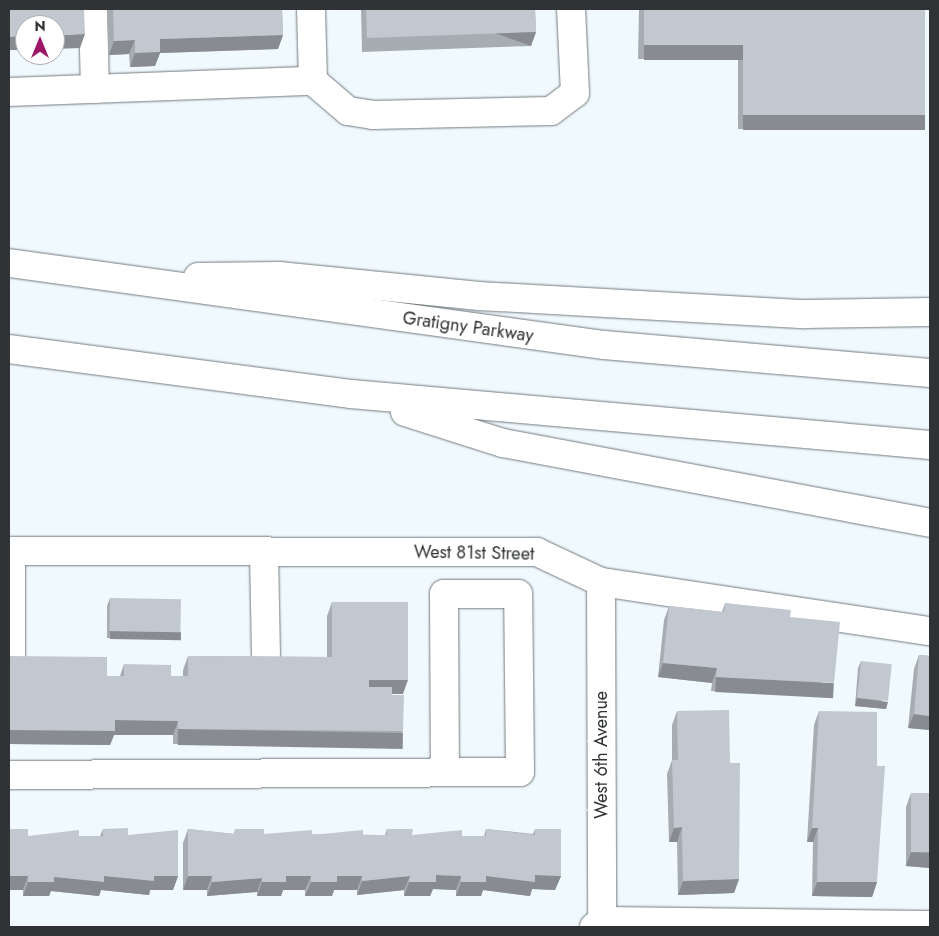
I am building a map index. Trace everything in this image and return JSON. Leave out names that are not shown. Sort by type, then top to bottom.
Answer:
[{"type":"main road","points":[[92,9],[95,89]]},
{"type":"main road","points":[[311,9],[313,81]]},
{"type":"main road","points":[[9,92],[313,81],[348,111],[373,115],[551,111],[575,93],[571,9]]},
{"type":"main road","name":"Gratigny Parkway","points":[[9,263],[107,279],[604,345],[930,373]]},
{"type":"main road","points":[[107,279],[279,276],[498,298],[805,314],[930,312]]},
{"type":"main road","points":[[9,349],[351,394],[930,445]]},
{"type":"main road","points":[[351,394],[503,443],[930,523]]},
{"type":"main road","points":[[10,551],[10,656]]},
{"type":"main road","name":"West 81st Street","points":[[10,551],[537,552],[601,582],[930,631]]},
{"type":"main road","points":[[264,552],[266,654]]},
{"type":"main road","name":"West 6th Avenue","points":[[599,925],[601,582]]},
{"type":"main road","points":[[9,775],[520,772],[518,594],[444,594],[445,772]]},
{"type":"main road","points":[[599,925],[930,925]]},
{"type":"building","points":[[9,9],[84,9],[85,34],[65,35],[65,15],[15,15],[15,37],[9,37]]},
{"type":"building","points":[[113,9],[282,9],[283,35],[160,39],[160,52],[135,53],[135,40],[114,41]]},
{"type":"building","points":[[366,9],[535,9],[536,32],[367,38]]},
{"type":"building","points":[[644,9],[925,9],[925,115],[743,115],[743,45],[644,45]]},
{"type":"building","points":[[110,598],[181,599],[180,632],[109,631]]},
{"type":"building","points":[[332,602],[408,602],[408,680],[369,680],[369,687],[392,687],[392,695],[404,695],[403,731],[178,729],[178,721],[115,720],[115,731],[9,730],[9,656],[107,657],[107,676],[124,676],[124,664],[171,665],[171,676],[188,676],[188,656],[332,657]]},
{"type":"building","points":[[725,603],[791,610],[790,617],[840,622],[834,683],[716,677],[717,668],[663,663],[669,606],[724,612]]},
{"type":"building","points":[[919,655],[930,656],[930,716],[914,714]]},
{"type":"building","points":[[861,661],[892,664],[888,701],[857,698]]},
{"type":"building","points":[[729,710],[730,763],[740,763],[739,879],[683,881],[682,827],[674,828],[672,760],[678,760],[677,711]]},
{"type":"building","points":[[819,711],[877,712],[877,766],[885,766],[877,882],[817,882],[818,828],[812,828]]},
{"type":"building","points":[[911,793],[930,793],[930,852],[911,852]]},
{"type":"building","points":[[128,828],[128,835],[178,830],[178,876],[154,876],[154,881],[104,876],[104,882],[54,877],[54,882],[28,882],[28,876],[9,876],[9,829],[28,829],[28,836],[79,830],[79,836],[103,836],[103,829]]},
{"type":"building","points":[[188,829],[235,834],[235,829],[264,829],[264,834],[312,830],[312,835],[363,830],[363,835],[387,835],[387,829],[413,829],[412,835],[462,830],[462,836],[486,836],[486,829],[535,835],[535,829],[561,829],[561,876],[535,875],[535,882],[486,876],[486,882],[461,882],[461,876],[436,875],[436,882],[409,882],[410,876],[362,881],[362,876],[337,876],[337,882],[311,882],[311,876],[286,876],[286,882],[262,882],[262,878],[212,882],[212,876],[188,876]]}]
